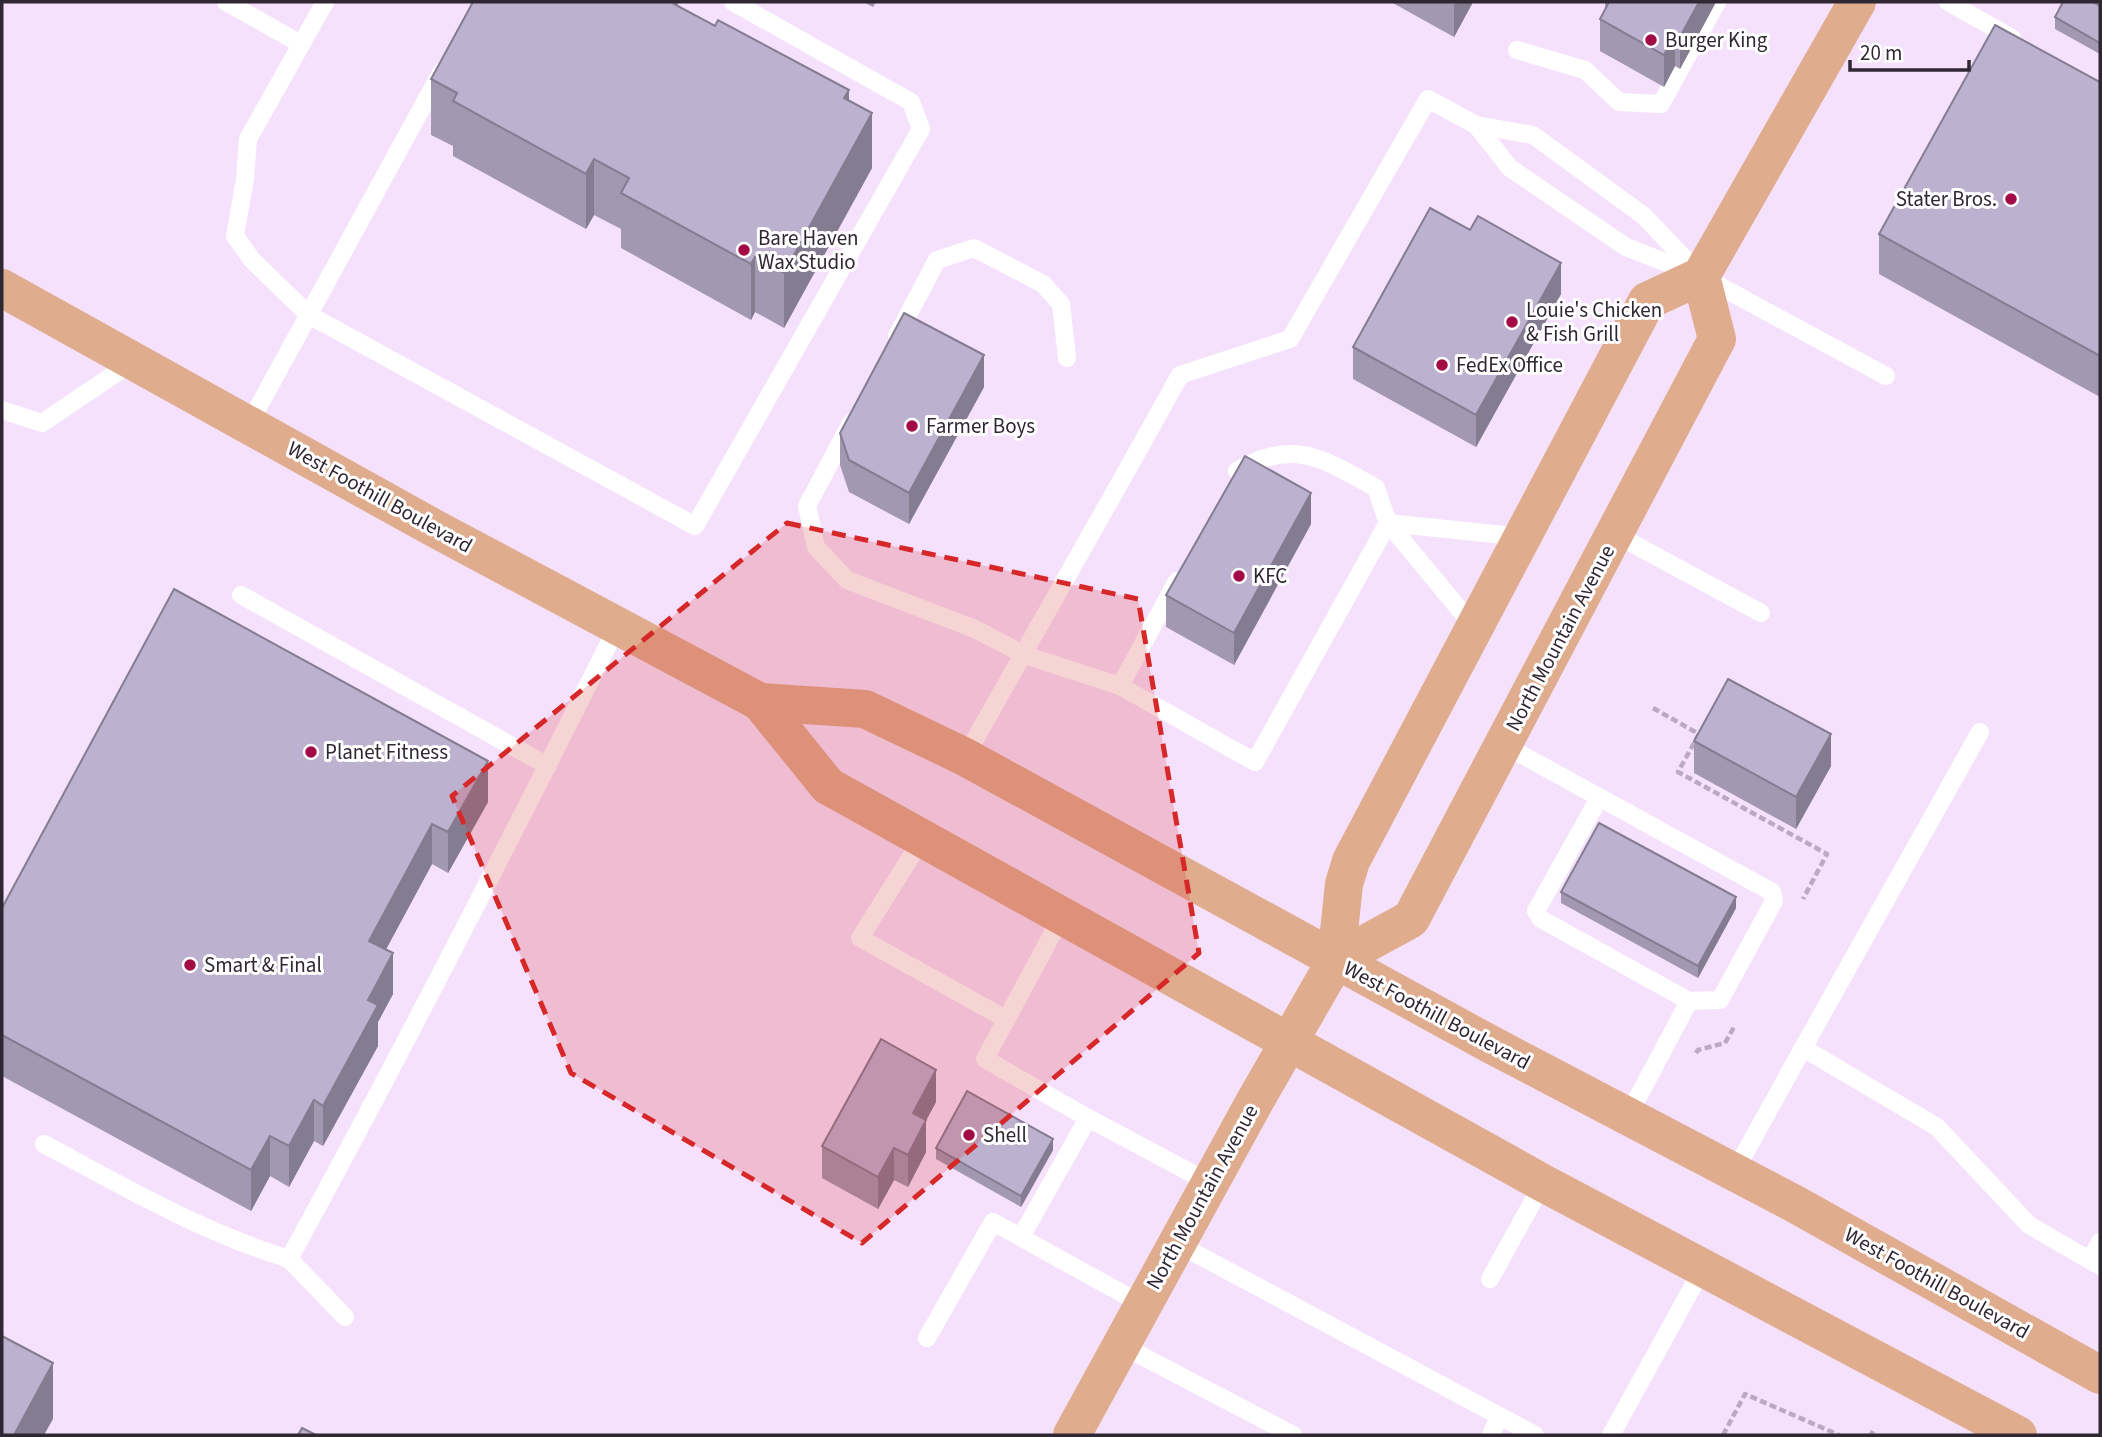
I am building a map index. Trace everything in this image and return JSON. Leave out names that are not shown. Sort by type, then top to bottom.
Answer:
[{"type":"main road","points":[[1701,276],[1857,2]]},
{"type":"main road","name":"North Mountain Avenue","points":[[1072,1435],[1336,960],[1344,884],[1351,861],[1647,301],[1701,276],[1717,339],[1504,745],[1411,919],[1336,960]]},
{"type":"main road","name":"West Foothill Boulevard","points":[[2,288],[617,627],[760,702],[828,786],[1543,1183],[2018,1435]]},
{"type":"main road","name":"West Foothill Boulevard","points":[[760,702],[865,709],[965,757],[1336,960],[1735,1171],[2100,1375]]},
{"type":"lane","points":[[226,2],[301,44]]},
{"type":"lane","points":[[325,2],[248,139],[245,179],[235,236],[252,260],[309,315],[695,526],[921,129],[911,102],[733,2]]},
{"type":"lane","points":[[1517,50],[1585,71],[1619,102],[1661,104],[1717,2]]},
{"type":"lane","points":[[1948,2],[2033,50]]},
{"type":"lane","points":[[249,424],[453,51]]},
{"type":"lane","points":[[965,757],[1025,655],[1180,375],[1290,339],[1428,99],[1476,125],[1533,135],[1644,216],[1701,276]]},
{"type":"lane","points":[[1476,125],[1510,168],[1626,247],[1701,276],[1886,376]]},
{"type":"lane","points":[[891,346],[937,260],[974,248],[1043,284],[1061,304],[1067,358]]},
{"type":"lane","points":[[2,410],[42,423],[134,361]]},
{"type":"lane","points":[[859,407],[807,506],[816,547],[847,580],[975,629],[1025,655],[1120,686],[1255,762],[1388,523]]},
{"type":"lane","points":[[1231,481],[1238,470],[1285,452],[1323,459],[1376,488],[1388,523],[1475,628]]},
{"type":"lane","points":[[1388,523],[1523,537]]},
{"type":"lane","points":[[1615,534],[1761,613]]},
{"type":"lane","points":[[1120,686],[1185,566]]},
{"type":"lane","points":[[241,595],[548,766]]},
{"type":"lane","points":[[289,1259],[548,766],[617,627]]},
{"type":"lane","points":[[1735,1171],[1980,732]]},
{"type":"lane","points":[[1504,745],[1772,892],[1774,901],[1720,1000],[1689,1001],[1541,919],[1536,912],[1599,798]]},
{"type":"lane","points":[[922,839],[860,938],[1006,1019]]},
{"type":"lane","points":[[1062,916],[985,1059],[1210,1183]]},
{"type":"lane","points":[[1628,1116],[1689,1001]]},
{"type":"lane","points":[[1803,1048],[1937,1127],[2029,1226],[2095,1263],[2100,1242]]},
{"type":"lane","points":[[1021,1237],[1088,1118]]},
{"type":"lane","points":[[44,1144],[162,1208],[249,1247],[289,1259],[345,1317]]},
{"type":"lane","points":[[1490,1279],[1543,1183]]},
{"type":"lane","points":[[927,1338],[993,1222],[1143,1305]]},
{"type":"lane","points":[[1177,1243],[1535,1435]]},
{"type":"lane","points":[[1611,1435],[1703,1268]]},
{"type":"lane","points":[[1121,1345],[1293,1435]]},
{"type":"lane","points":[[1491,1435],[1499,1416]]},
{"type":"path","points":[[1723,1435],[1745,1394],[1839,1435]]},
{"type":"highlighted area","points":[[787,523],[1138,599],[1199,953],[862,1243],[571,1073],[452,796]]},
{"type":"building","points":[[473,2],[676,2],[674,4],[715,26],[718,20],[849,90],[844,98],[872,113],[784,273],[755,257],[751,264],[621,193],[629,178],[594,159],[586,174],[453,101],[457,93],[431,79]]},
{"type":"building","points":[[1609,2],[1699,2],[1680,37],[1675,34],[1664,55],[1600,19]]},
{"type":"building","points":[[2063,2],[2093,2],[2100,6],[2100,43],[2055,17]]},
{"type":"building","name":"Stater Bros.","points":[[1995,25],[2100,82],[2100,356],[1879,234]]},
{"type":"building","points":[[1430,208],[1470,230],[1478,216],[1561,263],[1476,415],[1353,347]]},
{"type":"building","name":"Farmer Boys","points":[[904,313],[984,355],[909,493],[849,460],[840,433]]},
{"type":"building","name":"KFC","points":[[1245,456],[1311,493],[1234,633],[1166,595]]},
{"type":"building","name":"Smart & Final","points":[[174,589],[488,761],[448,832],[432,824],[369,941],[393,953],[368,1000],[378,1005],[323,1106],[314,1100],[289,1146],[270,1136],[251,1170],[2,1035],[2,908]]},
{"type":"building","points":[[1728,679],[1831,734],[1796,797],[1694,741]]},
{"type":"building","points":[[1599,823],[1736,897],[1698,966],[1561,892]]},
{"type":"building","points":[[881,1039],[936,1070],[913,1113],[926,1120],[908,1155],[894,1148],[878,1177],[822,1146]]},
{"type":"building","points":[[967,1091],[1053,1139],[1021,1196],[936,1148]]},
{"type":"building","points":[[2,1336],[53,1363],[14,1435],[2,1435]]},
{"type":"building","points":[[302,1428],[316,1435],[298,1435]]},
{"type":"place","name":"Burger King","points":[[1651,40]]},
{"type":"place","name":"Stater Bros.","points":[[2011,199]]},
{"type":"place","name":"Bare Haven Wax Studio","points":[[744,250]]},
{"type":"place","name":"Louie's Chicken & Fish Grill","points":[[1512,322]]},
{"type":"place","name":"FedEx Office","points":[[1442,365]]},
{"type":"place","name":"Farmer Boys","points":[[912,426]]},
{"type":"place","name":"KFC","points":[[1239,576]]},
{"type":"place","name":"Planet Fitness","points":[[311,752]]},
{"type":"place","name":"Smart & Final","points":[[190,965]]},
{"type":"place","name":"Shell","points":[[969,1135]]}]
